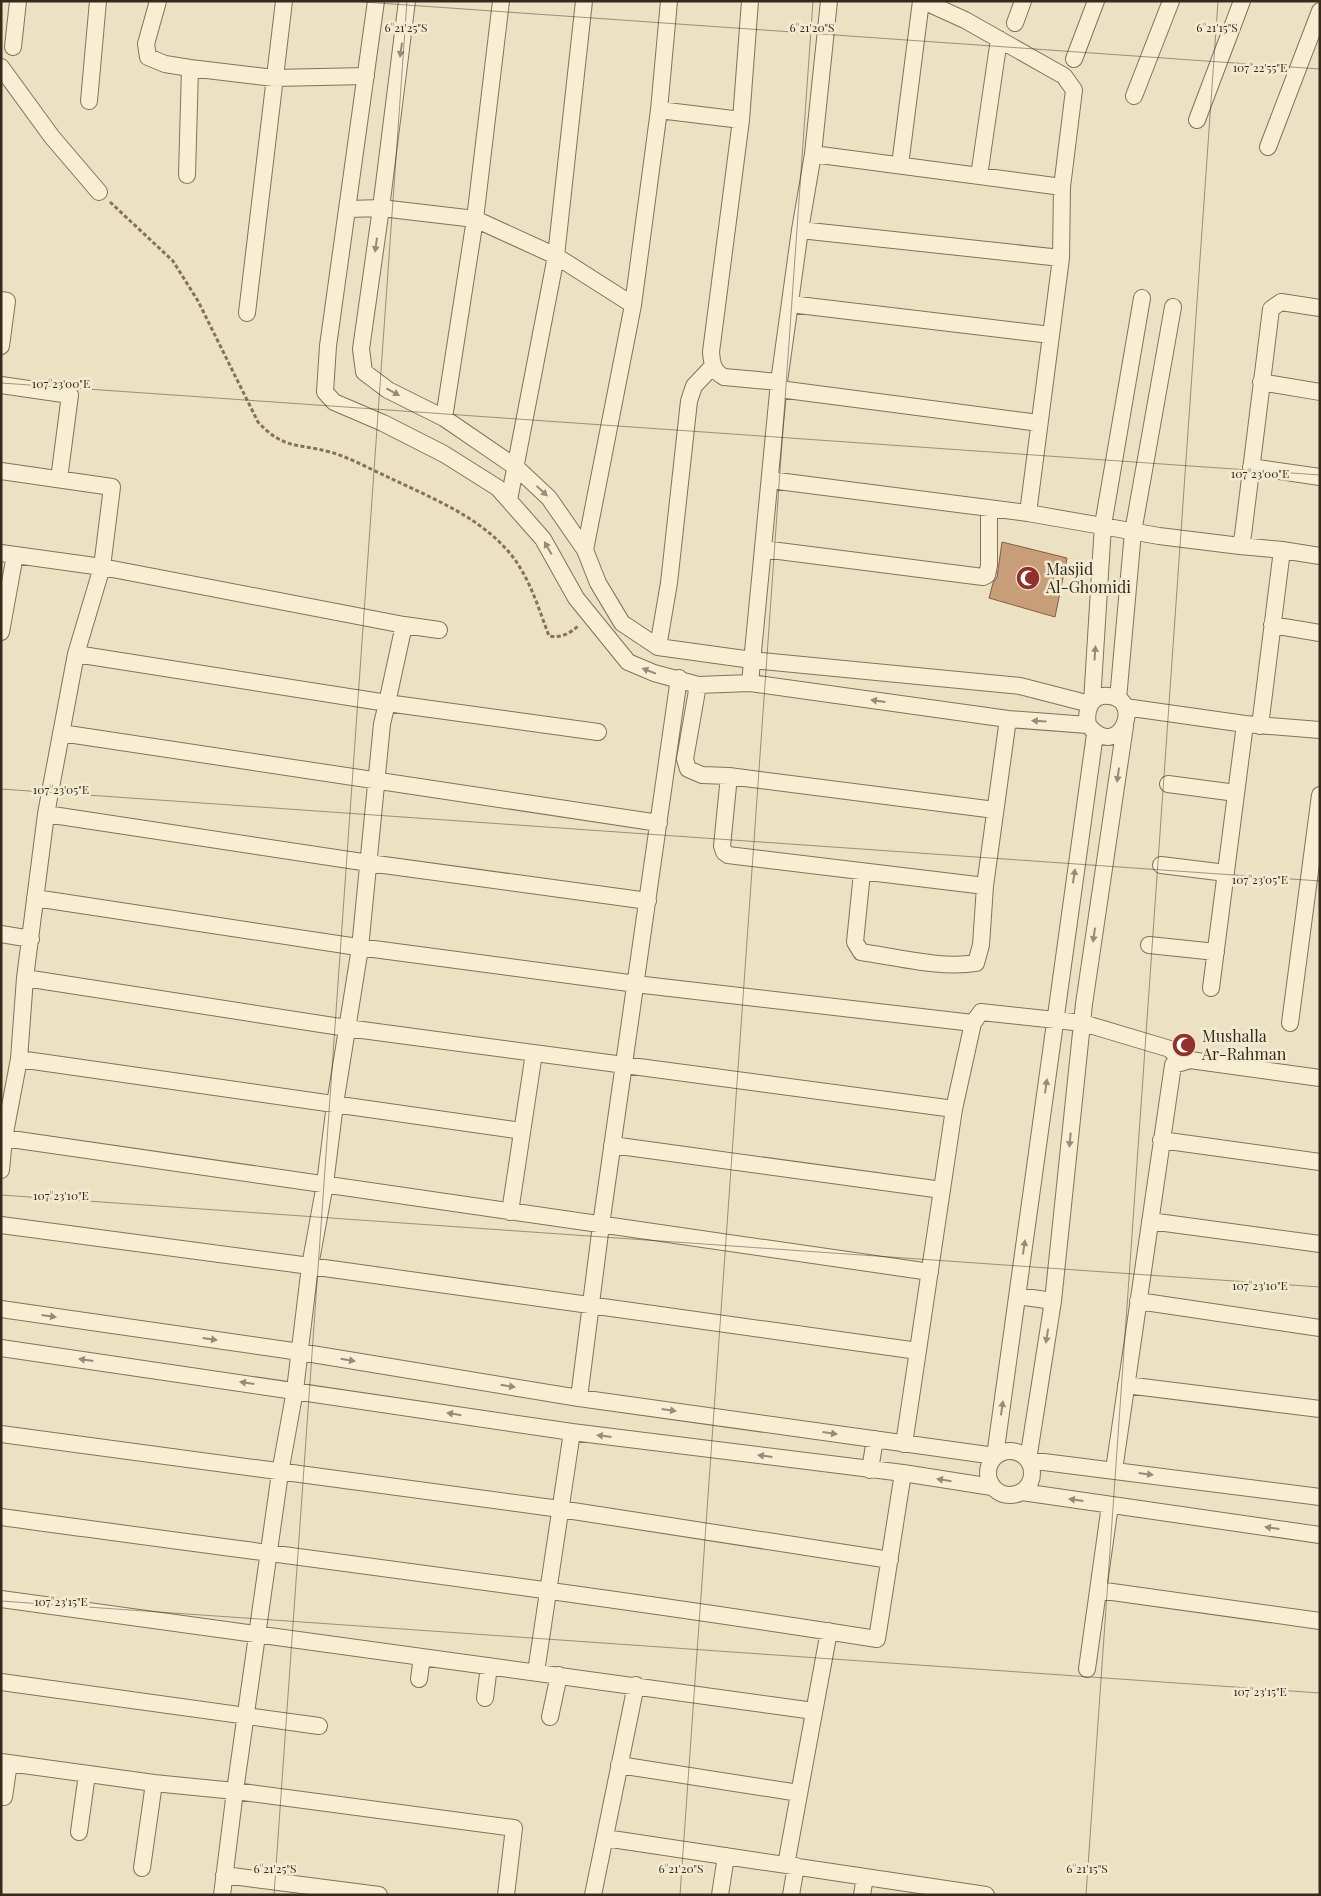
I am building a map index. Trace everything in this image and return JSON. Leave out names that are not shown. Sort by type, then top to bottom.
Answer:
[{"type":"street","points":[[13,47],[18,1]]},
{"type":"street","points":[[90,101],[98,1]]},
{"type":"street","points":[[158,1],[146,44],[148,57],[165,64],[274,78],[366,76]]},
{"type":"street","points":[[247,313],[284,1]]},
{"type":"street","points":[[376,1],[349,209],[328,346],[325,392],[334,402],[383,422],[444,454],[498,488],[543,539],[576,598],[628,662],[654,673],[679,678],[698,685],[750,683],[1091,729],[1105,737],[1117,734],[1124,726]]},
{"type":"street","points":[[407,1],[361,349],[364,372],[388,390],[444,418],[517,468],[549,498],[585,550],[598,583],[622,623],[658,648],[752,660],[1020,686],[1091,703],[1100,697],[1109,696],[1122,703],[1253,725],[1320,730]]},
{"type":"street","points":[[444,418],[475,219],[501,1]]},
{"type":"street","points":[[509,500],[517,468],[556,256],[584,1]]},
{"type":"street","points":[[585,550],[633,305],[659,110],[669,1]]},
{"type":"street","points":[[750,1],[741,120],[711,352],[716,372],[724,377],[779,386],[1039,423]]},
{"type":"street","points":[[750,683],[779,386],[800,230],[813,154],[829,1]]},
{"type":"street","points":[[900,165],[922,1],[965,20],[1064,76],[1074,90],[1062,187],[1061,258],[1028,513]]},
{"type":"street","points":[[1015,23],[1023,1]]},
{"type":"street","points":[[1074,59],[1096,1]]},
{"type":"street","points":[[1134,96],[1170,1]]},
{"type":"street","points":[[1197,120],[1242,1]]},
{"type":"street","points":[[1268,147],[1320,11]]},
{"type":"street","points":[[979,176],[999,39]]},
{"type":"street","points":[[1,67],[52,137],[99,192]]},
{"type":"street","points":[[187,175],[190,68]]},
{"type":"street","points":[[659,110],[741,120]]},
{"type":"street","points":[[813,154],[1062,187]]},
{"type":"street","points":[[349,209],[381,208],[475,219],[556,256],[633,305]]},
{"type":"street","points":[[800,230],[1061,258]]},
{"type":"street","points":[[992,1487],[987,1471],[995,1456],[1018,1296],[1091,729],[1086,714],[1091,703],[1103,526],[1142,298]]},
{"type":"street","points":[[1,300],[7,301],[1,346]]},
{"type":"street","points":[[1240,546],[1243,535],[1271,309],[1281,302],[1320,308]]},
{"type":"street","points":[[790,304],[1051,335]]},
{"type":"street","points":[[1022,1492],[1031,1480],[1032,1472],[1028,1460],[1053,1301],[1084,1004],[1127,716],[1122,703],[1132,532],[1173,307]]},
{"type":"street","points":[[658,648],[669,583],[689,401],[694,386],[713,366]]},
{"type":"street","points":[[1261,382],[1320,392]]},
{"type":"street","points":[[1,385],[70,394],[59,479]]},
{"type":"street","points":[[1251,467],[1320,477]]},
{"type":"street","points":[[1,471],[112,487],[102,566],[76,654],[46,814],[30,939],[19,1059],[4,1138],[1,1170]]},
{"type":"street","points":[[770,480],[1028,513],[1132,532],[1320,556]]},
{"type":"street","points":[[763,549],[983,577],[987,575],[989,565],[989,509]]},
{"type":"street","points":[[1211,988],[1236,793],[1253,725],[1272,625],[1282,550]]},
{"type":"street","points":[[1,632],[8,554],[102,566],[404,625],[439,630]]},
{"type":"street","points":[[1099,590],[1128,592]]},
{"type":"street","points":[[222,1895],[280,1473],[295,1390],[310,1266],[325,1184],[335,1104],[360,948],[382,724],[404,625]]},
{"type":"street","points":[[1272,625],[1320,633]]},
{"type":"street","points":[[76,654],[387,703],[598,732]]},
{"type":"street","points":[[580,1398],[590,1305],[612,1145],[659,823],[670,726],[679,678]]},
{"type":"street","points":[[698,685],[686,764],[688,769],[702,774],[994,810]]},
{"type":"street","points":[[862,873],[856,947],[861,952],[928,962],[961,965],[976,964],[981,944],[985,886],[994,810],[1008,719]]},
{"type":"street","points":[[61,733],[659,823]]},
{"type":"street","points":[[729,776],[722,846],[724,852],[728,855],[823,865],[862,873],[985,886]]},
{"type":"street","points":[[1168,784],[1236,793]]},
{"type":"street","points":[[1290,1023],[1320,795]]},
{"type":"street","points":[[46,814],[369,863],[648,901]]},
{"type":"street","points":[[1161,865],[1226,872]]},
{"type":"street","points":[[35,898],[360,948],[635,984],[973,1023]]},
{"type":"street","points":[[1,934],[30,939]]},
{"type":"street","points":[[1149,945],[1216,952]]},
{"type":"street","points":[[26,978],[347,1028],[954,1109]]},
{"type":"street","points":[[904,1444],[954,1109],[973,1023],[981,1012],[1083,1023],[1170,1049],[1180,1061]]},
{"type":"street","points":[[510,1212],[534,1053]]},
{"type":"street","points":[[19,1059],[522,1131]]},
{"type":"street","points":[[1114,1470],[1173,1065],[1180,1061],[1190,1060],[1320,1078]]},
{"type":"street","points":[[4,1138],[930,1272]]},
{"type":"street","points":[[1161,1140],[1320,1162]]},
{"type":"street","points":[[612,1145],[942,1190]]},
{"type":"street","points":[[1150,1221],[1320,1244]]},
{"type":"street","points":[[1,1225],[918,1351]]},
{"type":"street","points":[[1018,1296],[1053,1301]]},
{"type":"street","points":[[1138,1301],[1320,1328]]},
{"type":"street","points":[[1,1309],[300,1352],[580,1398],[995,1456],[1010,1450],[1018,1452],[1028,1460],[1320,1497]]},
{"type":"street","points":[[1,1348],[572,1432],[902,1473],[992,1487],[1006,1495],[1022,1492],[1320,1535]]},
{"type":"street","points":[[1126,1385],[1320,1409]]},
{"type":"street","points":[[536,1672],[572,1432]]},
{"type":"street","points":[[1,1434],[280,1473],[560,1509],[890,1560]]},
{"type":"street","points":[[870,1470],[875,1439]]},
{"type":"street","points":[[1,1517],[269,1554],[548,1589],[877,1639],[902,1473]]},
{"type":"street","points":[[1087,1669],[1110,1505]]},
{"type":"street","points":[[1098,1590],[1320,1621]]},
{"type":"street","points":[[1,1599],[814,1711]]},
{"type":"street","points":[[791,1895],[791,1866],[799,1793],[829,1632]]},
{"type":"street","points":[[419,1678],[422,1657]]},
{"type":"street","points":[[486,1698],[490,1666]]},
{"type":"street","points":[[550,1717],[559,1675]]},
{"type":"street","points":[[1,1682],[319,1726]]},
{"type":"street","points":[[593,1895],[636,1686]]},
{"type":"street","points":[[4,1796],[5,1762],[154,1783],[235,1791],[514,1828],[506,1895]]},
{"type":"street","points":[[619,1765],[799,1793]]},
{"type":"street","points":[[79,1832],[87,1774]]},
{"type":"street","points":[[142,1868],[154,1783]]},
{"type":"street","points":[[604,1838],[865,1877],[932,1891],[986,1895]]},
{"type":"street","points":[[720,1895],[726,1856]]},
{"type":"street","points":[[224,1875],[379,1895]]},
{"type":"street","points":[[862,1895],[865,1877]]},
{"type":"path","points":[[99,192],[173,261],[198,301],[258,422],[271,437],[297,447],[329,452],[356,462],[468,516],[508,551],[528,580],[549,636],[557,637],[571,633],[590,615]]},
{"type":"building","name":"Masjid Al-Ghomidi","points":[[1002,542],[1067,558],[1055,617],[989,598],[993,583],[997,577]]},
{"type":"place","name":"Masjid Al-Ghomidi","points":[[1028,578]]},
{"type":"place","name":"Mushalla Ar-Rahman","points":[[1184,1045]]}]
